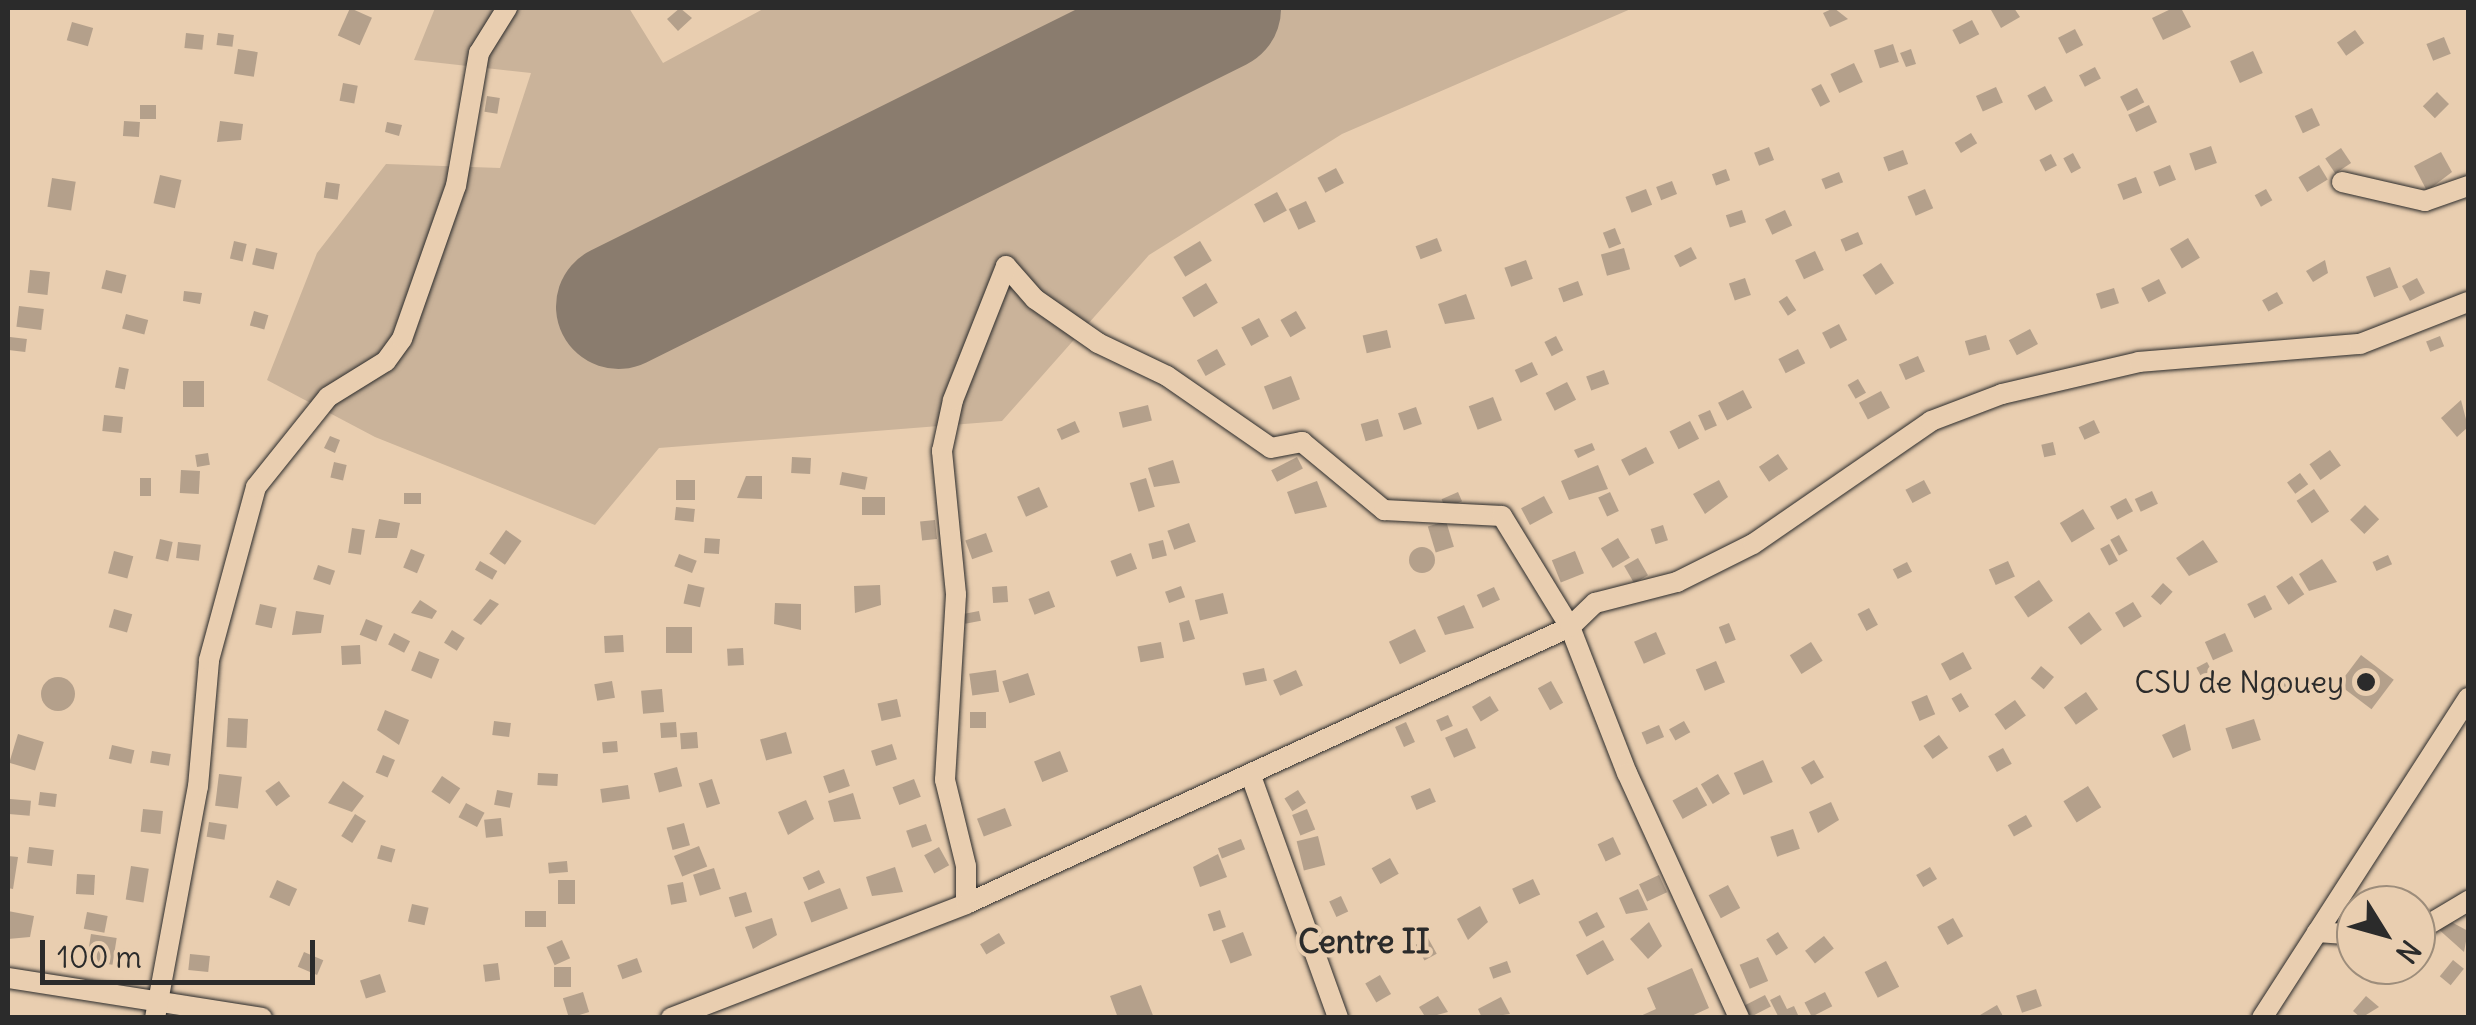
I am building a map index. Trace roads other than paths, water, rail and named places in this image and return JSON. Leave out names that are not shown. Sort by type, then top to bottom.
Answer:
[{"type":"street","points":[[157,1009],[198,787],[210,660],[256,487],[328,398],[386,360],[402,339],[456,186],[479,53],[508,8]]},
{"type":"street","points":[[2342,182],[2425,201],[2468,186]]},
{"type":"street","points":[[966,904],[966,866],[945,780],[956,594],[942,452],[953,400],[1006,266],[1035,300],[1098,343],[1167,376],[1270,448],[1302,442],[1384,510],[1502,516],[1570,628],[1627,773],[1740,1018]]},
{"type":"street","points":[[672,1018],[966,904],[1251,776],[1570,628],[1595,603],[1677,582],[1752,544],[1931,421],[2002,394],[2139,362],[2360,344],[2435,319],[2468,302]]},
{"type":"street","points":[[2435,319],[2468,322]]},
{"type":"street","points":[[2262,1018],[2468,698]]},
{"type":"street","points":[[1251,776],[1338,1018]]},
{"type":"street","points":[[2436,920],[2468,901]]},
{"type":"street","points":[[2318,932],[2336,933]]},
{"type":"street","points":[[8,978],[157,1009],[262,1018]]},
{"type":"place","name":"CSU de Ngouey","points":[[2366,682]]},
{"type":"district","name":"Centre II","points":[[1364,942]]}]
